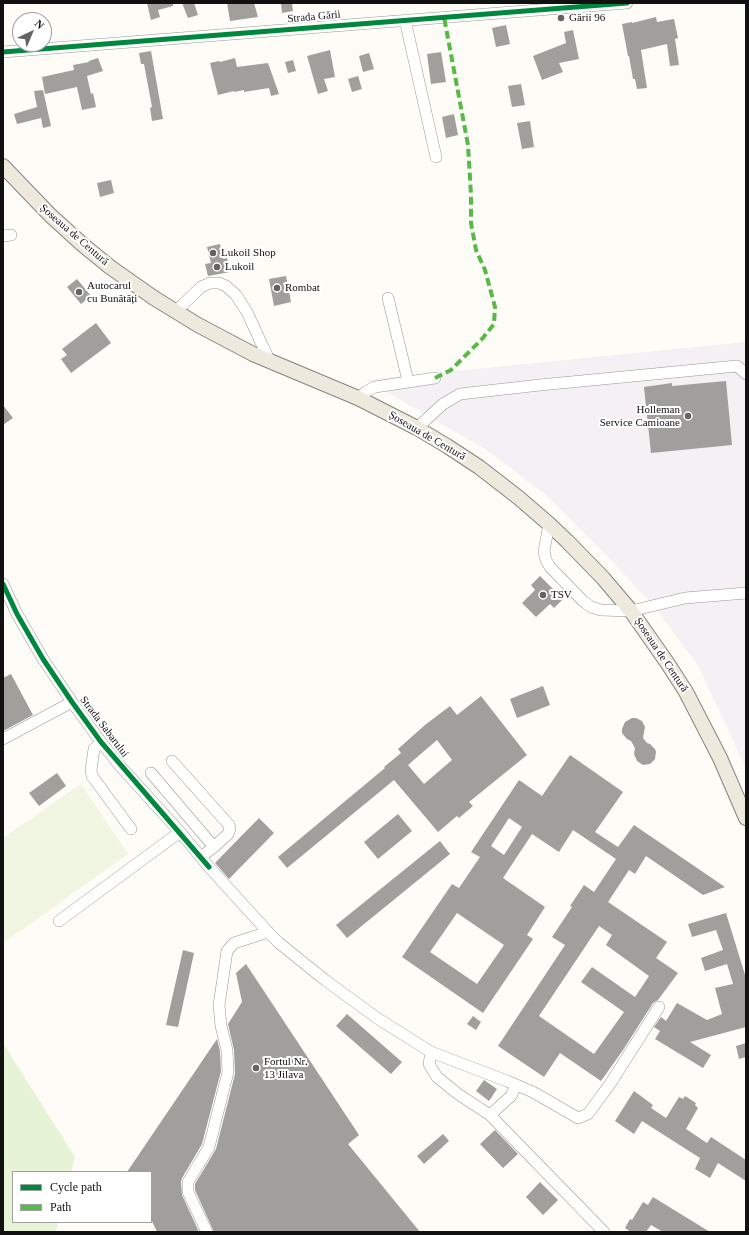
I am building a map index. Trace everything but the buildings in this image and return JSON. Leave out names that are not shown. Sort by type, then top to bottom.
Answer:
[{"type":"main road","name":"Șoseaua de Centură","points":[[3,166],[50,215],[83,245],[134,285],[175,312],[225,340],[270,362],[358,398],[417,428],[479,468],[519,498],[549,524],[603,578],[631,611],[668,664],[686,692],[720,758],[746,818]]},
{"type":"street","name":"Strada Gării","points":[[3,52],[405,20],[529,7],[627,3]]},
{"type":"street","points":[[405,20],[436,157]]},
{"type":"street","points":[[175,312],[201,287],[210,283],[219,283],[226,286],[236,295],[247,312],[270,362]]},
{"type":"street","points":[[388,298],[408,381]]},
{"type":"street","points":[[417,428],[443,404],[460,394],[737,366],[746,374]]},
{"type":"street","points":[[358,398],[367,390],[374,387],[435,378]]},
{"type":"street","points":[[549,524],[544,551],[546,560],[550,567],[583,601],[592,607],[601,610],[631,611],[685,598],[746,593]]},
{"type":"street","name":"Strada Sabarului","points":[[3,584],[17,614],[44,659],[72,702],[121,767],[279,944],[378,1018],[431,1052],[534,1092],[578,1118],[588,1114],[610,1084],[659,1007]]},
{"type":"street","points":[[3,739],[72,702]]},
{"type":"street","points":[[101,742],[94,749],[91,770],[92,776],[131,829]]},
{"type":"street","points":[[172,761],[229,825],[230,830],[228,834],[201,857]]},
{"type":"street","points":[[151,773],[214,847]]},
{"type":"street","points":[[59,920],[180,832]]},
{"type":"street","points":[[207,1232],[188,1192],[188,1182],[209,1147],[228,1072],[227,1050],[221,1026],[219,1005],[226,951],[234,943],[268,932]]},
{"type":"street","points":[[431,1052],[429,1064],[437,1077],[458,1094],[490,1115],[604,1232]]},
{"type":"street","points":[[490,1115],[511,1096],[516,1085]]},
{"type":"shaded area","points":[[746,342],[746,769],[699,667],[654,606],[600,549],[543,493],[487,450],[366,380]]},
{"type":"green space","points":[[81,784],[128,854],[5,942],[3,938],[3,838]]},
{"type":"green space","points":[[3,1043],[75,1157],[71,1171],[12,1171],[12,1223],[58,1223],[56,1232],[3,1232]]},
{"type":"marked path","points":[[435,378],[451,370],[482,339],[494,324],[495,307],[485,270],[476,250],[471,223],[468,145],[444,17]]},
{"type":"cycle path","points":[[3,52],[627,3]]},
{"type":"cycle path","points":[[3,584],[17,614],[43,659],[101,742],[209,867]]},
{"type":"place","name":"Gării 96","points":[[561,18]]},
{"type":"place","name":"Lukoil Shop","points":[[213,253]]},
{"type":"place","name":"Lukoil","points":[[217,267]]},
{"type":"place","name":"Rombat","points":[[277,288]]},
{"type":"place","name":"Autocarul cu Bunătăți","points":[[79,292]]},
{"type":"place","name":"Holleman Service Camioane","points":[[688,416]]},
{"type":"place","name":"TSV","points":[[543,595]]},
{"type":"place","name":"Fortul Nr. 13 Jilava","points":[[256,1068]]}]
